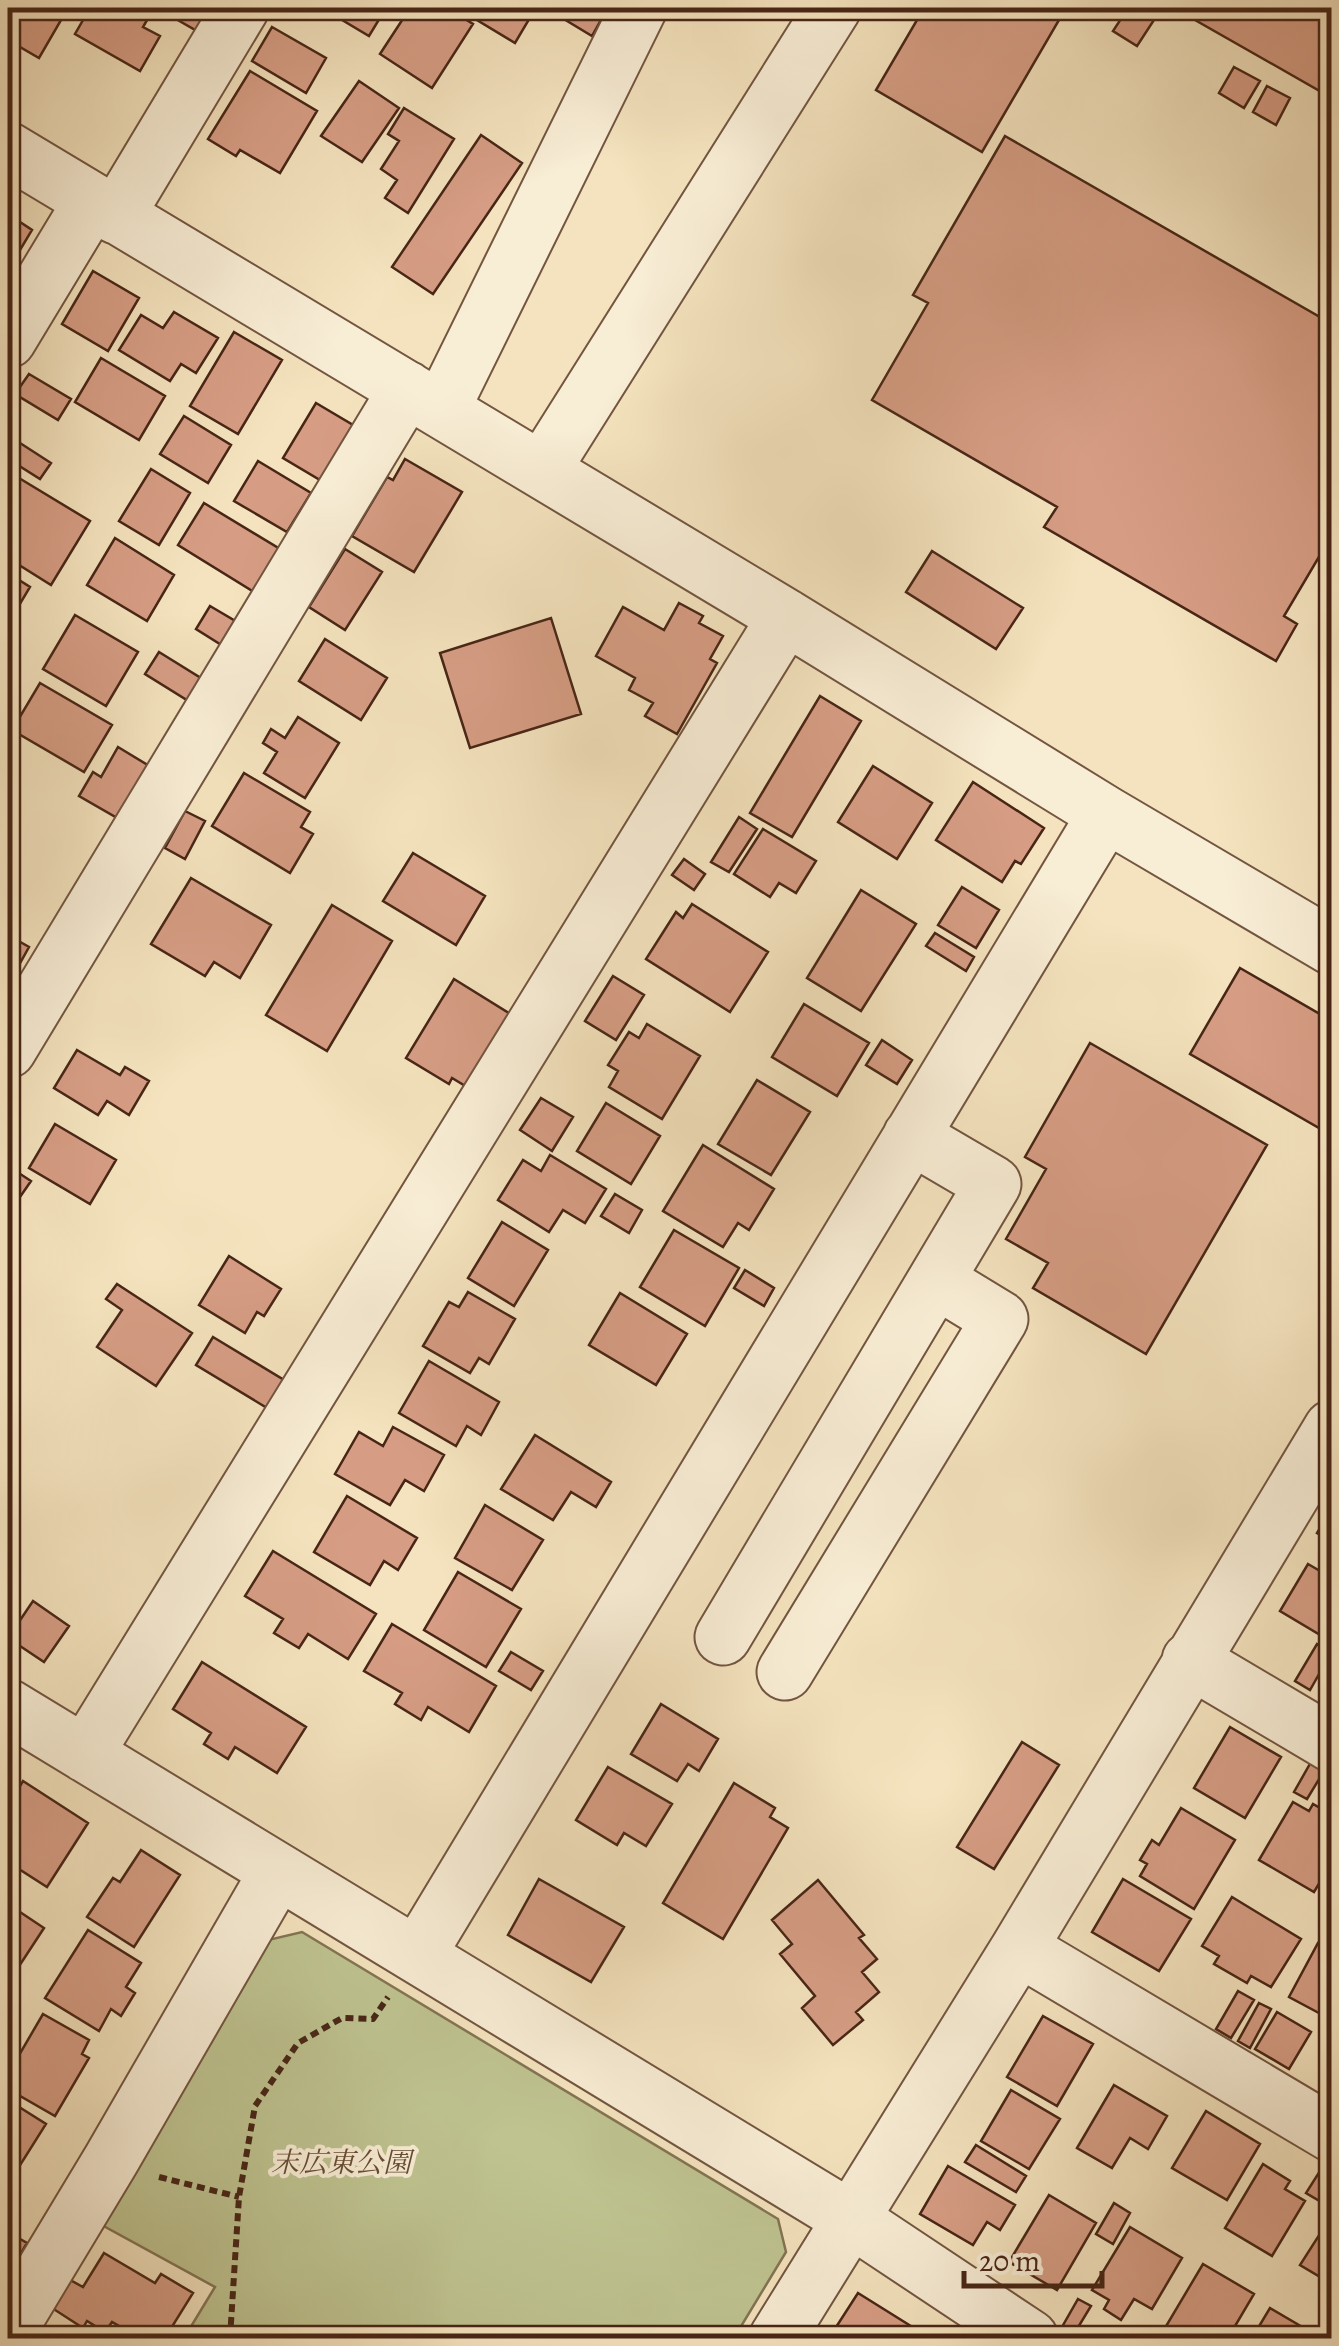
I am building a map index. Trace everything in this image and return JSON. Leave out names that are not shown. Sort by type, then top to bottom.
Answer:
[{"type":"street","points":[[8,340],[104,209],[241,8]]},
{"type":"street","points":[[8,1050],[424,400],[639,8]]},
{"type":"street","points":[[542,470],[834,8]]},
{"type":"street","points":[[8,150],[1332,947]]},
{"type":"street","points":[[85,1754],[786,617]]},
{"type":"street","points":[[418,1954],[1106,814]]},
{"type":"street","points":[[723,1637],[992,1184],[911,1136]]},
{"type":"street","points":[[785,1672],[1000,1320],[936,1280]]},
{"type":"street","points":[[776,2338],[1019,1948],[1332,1428]]},
{"type":"street","points":[[823,1469],[884,1510]]},
{"type":"street","points":[[1190,1660],[1332,1744]]},
{"type":"street","points":[[9,1711],[418,1954],[851,2219],[1030,2338]]},
{"type":"street","points":[[8,2331],[278,1871]]},
{"type":"street","points":[[1019,1948],[1332,2134]]},
{"type":"path","points":[[230,2338],[239,2198],[255,2106],[298,2043],[342,2018],[373,2019],[418,1954]]},
{"type":"path","points":[[111,2160],[132,2170],[239,2198]]},
{"type":"green space","name":"末広東公園","points":[[302,1932],[778,2219],[786,2252],[734,2338],[184,2338],[215,2287],[100,2224],[268,1940]]},
{"type":"building","points":[[8,8],[68,8],[39,58],[8,40]]},
{"type":"building","points":[[90,8],[154,8],[143,27],[160,36],[140,71],[75,34]]},
{"type":"building","points":[[199,8],[208,12],[197,31],[162,11]]},
{"type":"building","points":[[322,8],[386,8],[369,36]]},
{"type":"building","points":[[410,8],[447,8],[473,24],[432,88],[380,54]]},
{"type":"building","points":[[457,8],[517,8],[531,16],[515,43]]},
{"type":"building","points":[[550,8],[584,8],[602,18],[592,36]]},
{"type":"building","points":[[924,8],[1066,8],[982,152],[876,90]]},
{"type":"building","points":[[1128,8],[1154,20],[1137,46],[1113,31]]},
{"type":"building","points":[[1174,8],[1332,8],[1332,98]]},
{"type":"building","points":[[272,27],[326,58],[306,93],[252,61]]},
{"type":"building","points":[[1234,67],[1260,81],[1244,108],[1219,93]]},
{"type":"building","points":[[250,71],[317,111],[280,173],[240,150],[236,156],[208,139]]},
{"type":"building","points":[[359,81],[399,108],[362,162],[321,136]]},
{"type":"building","points":[[1267,86],[1290,98],[1276,125],[1253,112]]},
{"type":"building","points":[[404,108],[454,139],[408,213],[385,198],[397,180],[381,169],[399,141],[388,134]]},
{"type":"building","points":[[481,135],[522,163],[433,294],[392,267]]},
{"type":"building","points":[[1005,136],[1332,324],[1332,555],[1323,550],[1284,616],[1297,624],[1276,661],[1044,527],[1057,507],[872,400],[928,303],[913,295]]},
{"type":"building","points":[[8,214],[32,230],[8,270]]},
{"type":"building","points":[[93,271],[139,298],[108,351],[62,324]]},
{"type":"building","points":[[174,312],[218,338],[196,373],[181,364],[170,381],[119,350],[141,315],[163,328]]},
{"type":"building","points":[[234,332],[282,360],[238,434],[190,406]]},
{"type":"building","points":[[101,358],[165,396],[139,440],[75,402]]},
{"type":"building","points":[[29,374],[71,399],[58,420],[15,394]]},
{"type":"building","points":[[316,403],[353,425],[320,480],[283,458]]},
{"type":"building","points":[[184,416],[231,445],[208,483],[160,454]]},
{"type":"building","points":[[20,443],[51,463],[40,479],[10,460]]},
{"type":"building","points":[[405,459],[462,492],[414,572],[352,536],[387,477],[393,480]]},
{"type":"building","points":[[258,461],[311,493],[287,532],[234,501]]},
{"type":"building","points":[[151,469],[190,493],[159,545],[119,521]]},
{"type":"building","points":[[14,475],[90,521],[51,585],[8,558],[8,485]]},
{"type":"building","points":[[204,503],[280,549],[254,592],[178,545]]},
{"type":"building","points":[[115,538],[174,575],[147,621],[87,585]]},
{"type":"building","points":[[345,549],[382,572],[345,630],[309,607]]},
{"type":"building","points":[[932,551],[1023,608],[996,649],[906,592]]},
{"type":"building","points":[[8,573],[30,587],[8,624]]},
{"type":"building","points":[[679,603],[703,616],[699,623],[723,636],[710,659],[717,663],[677,734],[645,716],[653,703],[629,690],[635,678],[596,656],[623,607],[664,630]]},
{"type":"building","points":[[210,606],[237,622],[223,646],[196,629]]},
{"type":"building","points":[[75,615],[138,652],[106,706],[43,669]]},
{"type":"building","points":[[551,618],[581,714],[470,748],[440,653]]},
{"type":"building","points":[[325,639],[387,678],[361,720],[299,681]]},
{"type":"building","points":[[159,652],[204,680],[190,702],[145,674]]},
{"type":"building","points":[[8,656],[17,661],[8,677]]},
{"type":"building","points":[[40,683],[112,725],[84,772],[12,730]]},
{"type":"building","points":[[820,696],[861,721],[792,837],[750,813]]},
{"type":"building","points":[[298,717],[339,743],[305,798],[264,773],[277,752],[263,743],[271,729],[285,738]]},
{"type":"building","points":[[118,747],[151,767],[119,819],[79,796],[93,772],[101,777]]},
{"type":"building","points":[[873,766],[932,803],[897,859],[838,822]]},
{"type":"building","points":[[244,773],[310,812],[301,827],[313,834],[290,873],[212,826]]},
{"type":"building","points":[[973,782],[1044,828],[1021,864],[1015,861],[1002,882],[936,840]]},
{"type":"building","points":[[185,811],[205,821],[185,859],[165,848]]},
{"type":"building","points":[[739,817],[757,829],[729,872],[711,862]]},
{"type":"building","points":[[763,829],[816,861],[796,893],[779,883],[770,897],[734,874]]},
{"type":"building","points":[[413,853],[485,896],[456,945],[383,901]]},
{"type":"building","points":[[684,859],[705,874],[694,890],[672,875]]},
{"type":"building","points":[[191,878],[271,925],[240,978],[214,962],[205,976],[151,944]]},
{"type":"building","points":[[962,887],[999,910],[976,948],[938,925]]},
{"type":"building","points":[[861,890],[916,924],[861,1011],[807,978]]},
{"type":"building","points":[[692,904],[768,952],[730,1012],[646,959],[676,912],[683,918]]},
{"type":"building","points":[[332,905],[392,941],[327,1051],[266,1015]]},
{"type":"building","points":[[935,933],[974,957],[966,971],[926,946]]},
{"type":"building","points":[[8,935],[29,947],[8,985]]},
{"type":"building","points":[[1240,968],[1332,1021],[1332,1122],[1326,1132],[1190,1054]]},
{"type":"building","points":[[613,976],[644,995],[616,1040],[585,1021]]},
{"type":"building","points":[[454,979],[517,1018],[472,1090],[452,1078],[449,1084],[406,1058]]},
{"type":"building","points":[[804,1004],[869,1043],[837,1096],[772,1057]]},
{"type":"building","points":[[647,1024],[700,1056],[662,1119],[609,1087],[618,1071],[608,1065],[629,1032],[639,1038]]},
{"type":"building","points":[[882,1040],[912,1060],[897,1084],[866,1065]]},
{"type":"building","points":[[1090,1043],[1267,1145],[1146,1354],[1033,1288],[1048,1263],[1006,1239],[1046,1169],[1025,1157]]},
{"type":"building","points":[[77,1050],[120,1075],[125,1067],[149,1081],[129,1115],[107,1101],[98,1115],[54,1088]]},
{"type":"building","points":[[757,1080],[810,1112],[771,1175],[718,1144]]},
{"type":"building","points":[[541,1098],[573,1117],[552,1151],[520,1130]]},
{"type":"building","points":[[606,1103],[660,1136],[631,1184],[577,1151]]},
{"type":"building","points":[[55,1124],[116,1160],[90,1204],[29,1168]]},
{"type":"building","points":[[703,1145],[774,1189],[749,1230],[738,1223],[723,1247],[663,1211]]},
{"type":"building","points":[[550,1155],[606,1189],[585,1223],[563,1210],[549,1232],[498,1200],[523,1160],[541,1171]]},
{"type":"building","points":[[8,1166],[31,1181],[20,1197],[8,1188]]},
{"type":"building","points":[[615,1194],[642,1210],[629,1233],[601,1216]]},
{"type":"building","points":[[502,1222],[548,1250],[514,1306],[468,1278]]},
{"type":"building","points":[[674,1230],[739,1268],[705,1326],[640,1287]]},
{"type":"building","points":[[229,1256],[281,1289],[264,1316],[257,1312],[245,1333],[199,1305]]},
{"type":"building","points":[[745,1270],[774,1288],[764,1306],[734,1288]]},
{"type":"building","points":[[117,1284],[192,1333],[156,1386],[97,1347],[122,1310],[106,1299]]},
{"type":"building","points":[[468,1292],[515,1319],[489,1364],[479,1358],[470,1373],[423,1346],[449,1302],[459,1307]]},
{"type":"building","points":[[620,1293],[687,1334],[656,1385],[589,1345]]},
{"type":"building","points":[[8,1325],[19,1332],[8,1350]]},
{"type":"building","points":[[213,1337],[289,1383],[272,1411],[196,1365]]},
{"type":"building","points":[[429,1361],[499,1402],[481,1435],[467,1426],[456,1446],[399,1413]]},
{"type":"building","points":[[393,1427],[444,1455],[424,1491],[405,1480],[390,1505],[335,1474],[359,1432],[383,1446]]},
{"type":"building","points":[[535,1435],[611,1482],[596,1507],[571,1492],[553,1520],[501,1489]]},
{"type":"building","points":[[347,1496],[417,1538],[398,1570],[384,1561],[370,1585],[314,1552]]},
{"type":"building","points":[[485,1505],[543,1540],[512,1590],[455,1558]]},
{"type":"building","points":[[1327,1516],[1332,1518],[1332,1542],[1317,1533]]},
{"type":"building","points":[[273,1551],[376,1614],[348,1659],[308,1634],[299,1648],[274,1633],[283,1619],[245,1596]]},
{"type":"building","points":[[1308,1564],[1332,1578],[1332,1642],[1280,1611]]},
{"type":"building","points":[[458,1572],[521,1609],[486,1667],[424,1630]]},
{"type":"building","points":[[33,1601],[69,1626],[44,1662],[8,1638]]},
{"type":"building","points":[[392,1624],[496,1686],[469,1732],[428,1707],[421,1720],[395,1704],[402,1693],[364,1671]]},
{"type":"building","points":[[1317,1644],[1331,1653],[1310,1690],[1295,1681]]},
{"type":"building","points":[[511,1652],[543,1671],[531,1690],[499,1671]]},
{"type":"building","points":[[202,1662],[306,1727],[277,1773],[235,1747],[228,1759],[204,1744],[211,1733],[173,1709]]},
{"type":"building","points":[[661,1704],[718,1739],[699,1771],[688,1764],[677,1781],[631,1754]]},
{"type":"building","points":[[1230,1727],[1281,1757],[1245,1818],[1194,1788]]},
{"type":"building","points":[[1022,1742],[1059,1765],[994,1869],[957,1847]]},
{"type":"building","points":[[1311,1762],[1324,1771],[1307,1799],[1294,1792]]},
{"type":"building","points":[[608,1767],[672,1804],[646,1846],[624,1833],[617,1845],[576,1820]]},
{"type":"building","points":[[23,1781],[88,1823],[47,1887],[8,1862],[8,1806]]},
{"type":"building","points":[[734,1783],[775,1808],[770,1817],[788,1828],[723,1939],[663,1903]]},
{"type":"building","points":[[1293,1802],[1309,1811],[1313,1804],[1332,1815],[1332,1862],[1314,1892],[1259,1860]]},
{"type":"building","points":[[1181,1808],[1235,1840],[1194,1909],[1140,1876],[1147,1864],[1140,1860],[1152,1840],[1159,1845]]},
{"type":"building","points":[[141,1850],[180,1875],[134,1947],[87,1917],[113,1878],[120,1882]]},
{"type":"building","points":[[539,1879],[624,1927],[591,1982],[508,1935]]},
{"type":"building","points":[[1123,1879],[1191,1919],[1159,1971],[1092,1932]]},
{"type":"building","points":[[818,1880],[864,1935],[859,1938],[877,1959],[862,1972],[879,1992],[856,2012],[863,2020],[833,2045],[802,2008],[815,1996],[780,1954],[792,1944],[772,1920]]},
{"type":"building","points":[[1232,1897],[1301,1939],[1271,1987],[1251,1976],[1247,1983],[1214,1964],[1219,1956],[1202,1946]]},
{"type":"building","points":[[8,1904],[44,1928],[12,1977],[8,1974]]},
{"type":"building","points":[[88,1930],[141,1963],[126,1987],[135,1993],[121,2016],[111,2009],[99,2031],[45,1998]]},
{"type":"building","points":[[1318,1943],[1332,1950],[1332,2020],[1289,1997]]},
{"type":"building","points":[[1238,1991],[1254,2000],[1231,2038],[1216,2029]]},
{"type":"building","points":[[1259,2003],[1271,2009],[1250,2048],[1238,2041]]},
{"type":"building","points":[[1277,2012],[1311,2032],[1289,2069],[1255,2049]]},
{"type":"building","points":[[43,2014],[89,2040],[82,2054],[89,2058],[55,2116],[8,2089],[8,2074]]},
{"type":"building","points":[[1043,2016],[1093,2044],[1057,2106],[1007,2077]]},
{"type":"building","points":[[1114,2085],[1167,2116],[1148,2149],[1130,2138],[1112,2168],[1077,2148]]},
{"type":"building","points":[[1011,2090],[1060,2119],[1029,2169],[981,2141]]},
{"type":"building","points":[[8,2100],[46,2124],[17,2170],[8,2164]]},
{"type":"building","points":[[1206,2111],[1260,2144],[1227,2200],[1172,2168]]},
{"type":"building","points":[[976,2145],[1026,2176],[1016,2192],[965,2162]]},
{"type":"building","points":[[1325,2163],[1332,2166],[1332,2188],[1323,2203],[1306,2193]]},
{"type":"building","points":[[1263,2164],[1290,2181],[1285,2189],[1305,2201],[1272,2256],[1225,2228]]},
{"type":"building","points":[[948,2166],[1015,2205],[1000,2230],[987,2222],[973,2245],[920,2214]]},
{"type":"building","points":[[1049,2195],[1096,2223],[1057,2290],[1009,2262]]},
{"type":"building","points":[[1114,2203],[1130,2213],[1113,2244],[1096,2234]]},
{"type":"building","points":[[1332,2219],[1332,2284],[1300,2265]]},
{"type":"building","points":[[1130,2227],[1182,2258],[1152,2309],[1134,2299],[1121,2320],[1104,2309],[1109,2300],[1092,2290]]},
{"type":"building","points":[[8,2232],[27,2243],[17,2260],[8,2254]]},
{"type":"building","points":[[104,2253],[155,2283],[161,2274],[193,2293],[165,2338],[140,2338],[112,2322],[105,2332],[87,2321],[83,2328],[52,2308],[70,2280],[83,2287]]},
{"type":"building","points":[[1203,2264],[1254,2294],[1228,2338],[1159,2338]]},
{"type":"building","points":[[858,2293],[930,2338],[829,2338]]},
{"type":"building","points":[[1078,2299],[1091,2306],[1074,2334],[1062,2327]]},
{"type":"building","points":[[1270,2308],[1321,2338],[1252,2338]]}]
